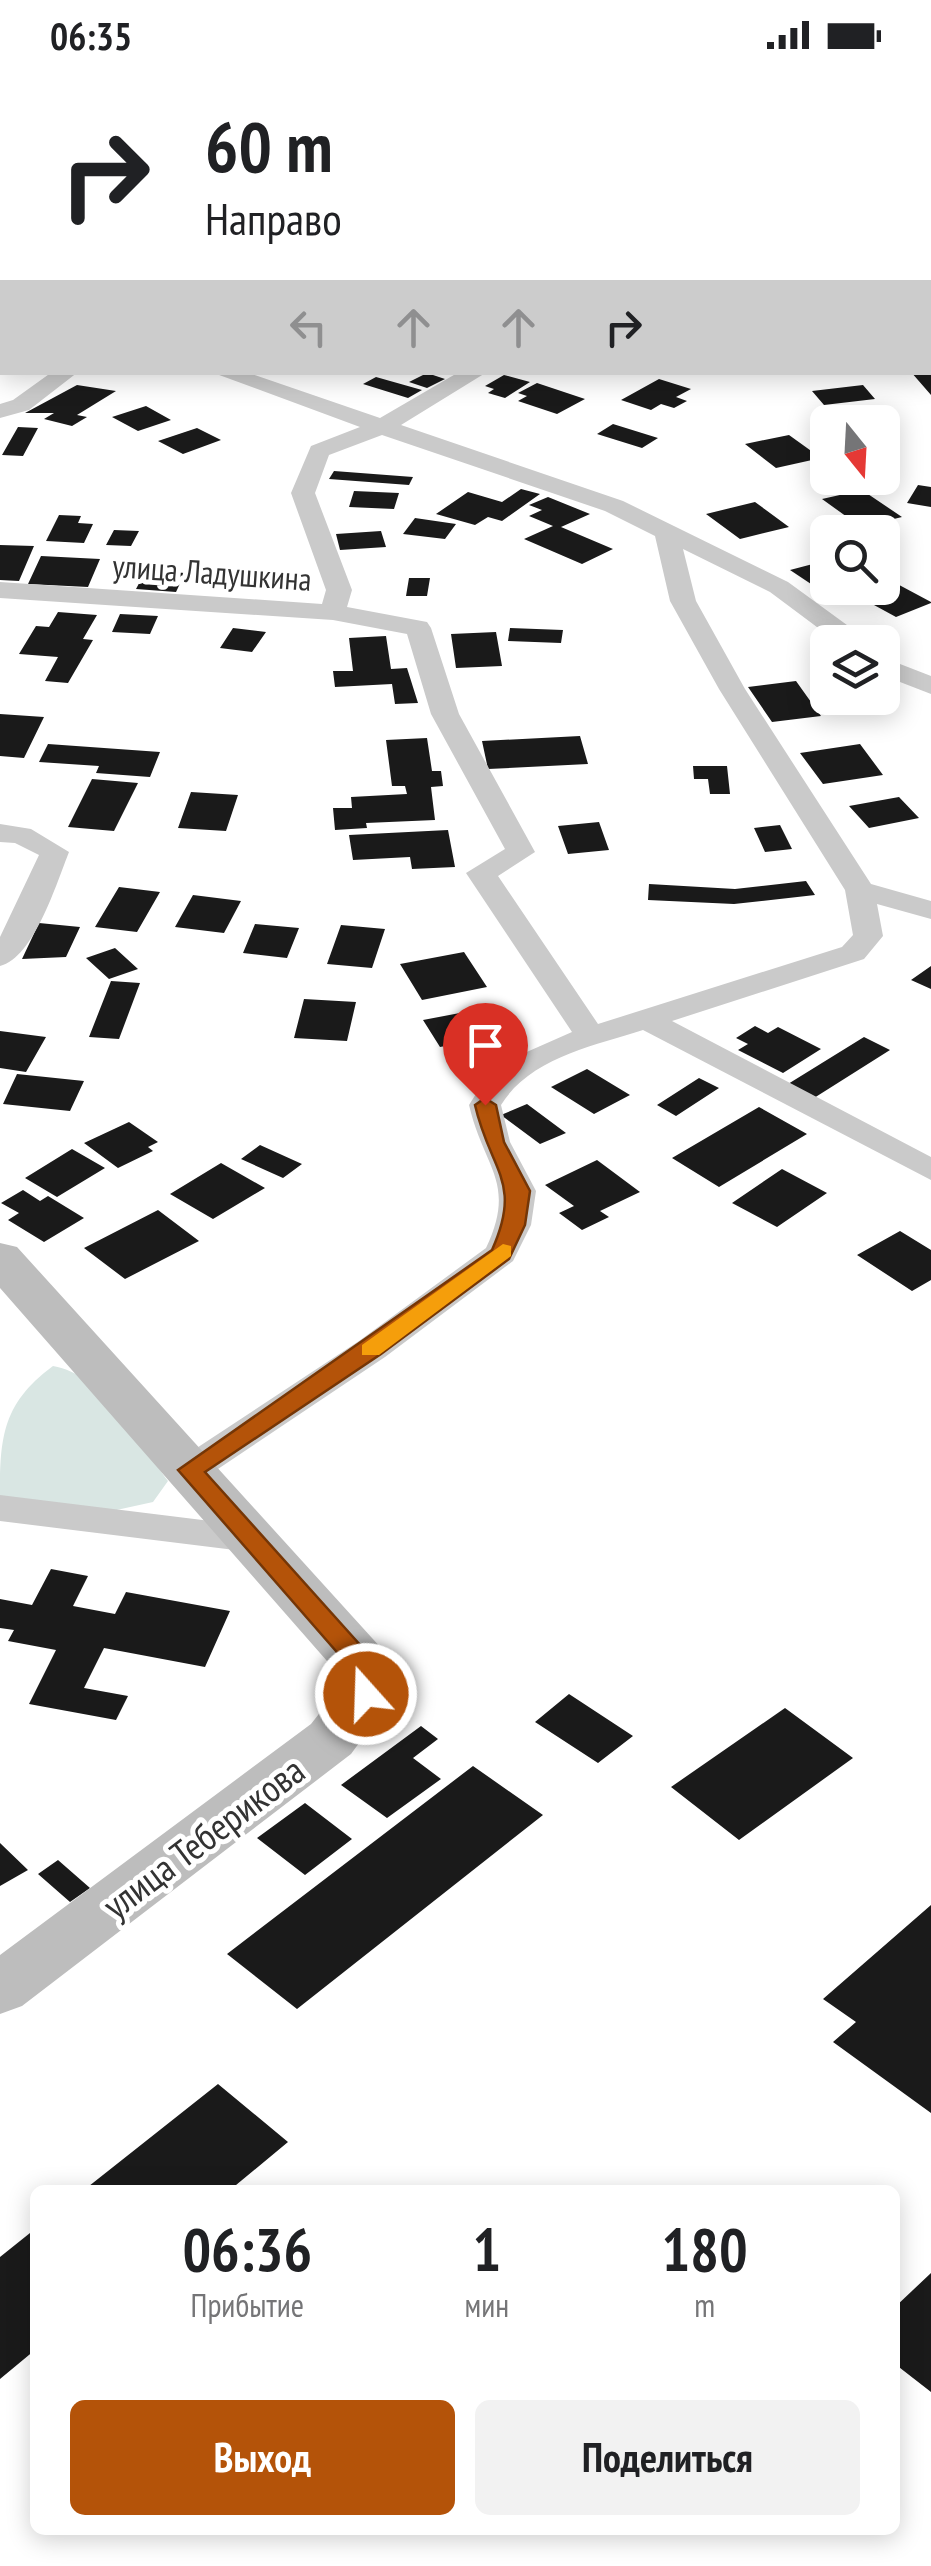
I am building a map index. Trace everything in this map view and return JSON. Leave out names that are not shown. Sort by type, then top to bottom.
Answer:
[{"type":"street","points":[[0,410],[22,405],[63,375]]},
{"type":"street","points":[[231,375],[577,492],[779,587],[830,625]]},
{"type":"street","points":[[333,612],[339,590],[303,493],[319,451],[383,426],[471,375]]},
{"type":"street","points":[[190,1470],[372,1349],[502,1254],[514,1225],[519,1191],[494,1142],[485,1105],[504,1074],[591,1037],[853,953],[868,936],[860,890],[732,689],[683,600],[666,532]]},
{"type":"street","name":"улица Ладушкина","points":[[0,590],[333,612],[418,628],[445,714],[522,852],[481,873],[591,1037]]},
{"type":"street","points":[[900,673],[931,686]]},
{"type":"street","points":[[0,833],[21,835],[54,852],[24,927],[0,957]]},
{"type":"street","points":[[860,890],[931,910]]},
{"type":"street","points":[[645,1019],[931,1170]]},
{"type":"street","name":"улица Теберикова","points":[[0,1258],[362,1663],[366,1694],[318,1750],[0,1989]]},
{"type":"street","points":[[0,1508],[251,1539]]},
{"type":"shaded area","points":[[53,1366],[88,1382],[132,1430],[168,1481],[153,1502],[112,1511],[0,1502],[3,1442],[13,1410],[22,1395]]},
{"type":"building","points":[[423,375],[445,379],[427,388],[409,382]]},
{"type":"building","points":[[504,375],[530,382],[505,398],[488,393],[494,389],[485,386]]},
{"type":"building","points":[[914,375],[931,375],[931,395]]},
{"type":"building","points":[[376,377],[422,390],[408,398],[363,384]]},
{"type":"building","points":[[659,379],[691,389],[676,397],[687,401],[674,408],[661,404],[651,410],[621,400]]},
{"type":"building","points":[[537,383],[585,399],[557,414],[518,401],[527,396],[518,393]]},
{"type":"building","points":[[77,385],[116,391],[77,415],[87,417],[72,426],[44,419],[54,413],[25,413]]},
{"type":"building","points":[[863,385],[875,399],[824,405],[812,391]]},
{"type":"building","points":[[146,406],[171,420],[138,431],[112,417]]},
{"type":"building","points":[[613,424],[658,438],[642,448],[597,434]]},
{"type":"building","points":[[18,427],[38,428],[23,456],[2,455]]},
{"type":"building","points":[[197,428],[221,440],[183,454],[158,441]]},
{"type":"building","points":[[789,435],[810,450],[810,460],[776,468],[745,444]]},
{"type":"building","points":[[334,471],[413,477],[409,485],[329,479]]},
{"type":"building","points":[[918,485],[931,487],[931,507],[907,503]]},
{"type":"building","points":[[521,489],[540,494],[502,521],[488,517],[475,525],[436,514],[468,492],[502,502]]},
{"type":"building","points":[[354,491],[399,493],[394,509],[349,507]]},
{"type":"building","points":[[869,495],[899,515],[844,515],[822,499]]},
{"type":"building","points":[[548,497],[590,514],[561,527],[613,549],[582,564],[524,539],[553,526],[529,516],[542,510],[529,505]]},
{"type":"building","points":[[755,502],[789,527],[740,539],[706,514]]},
{"type":"building","points":[[59,515],[81,516],[78,523],[93,524],[84,543],[46,541]]},
{"type":"building","points":[[415,518],[456,524],[445,539],[403,534]]},
{"type":"building","points":[[114,530],[139,531],[131,546],[106,545]]},
{"type":"building","points":[[381,531],[386,547],[340,550],[336,534]]},
{"type":"building","points":[[0,545],[34,546],[19,581],[0,580]]},
{"type":"building","points":[[41,556],[100,559],[88,587],[28,584]]},
{"type":"building","points":[[810,565],[810,583],[790,570]]},
{"type":"building","points":[[146,570],[185,573],[176,592],[136,589]]},
{"type":"building","points":[[409,578],[430,578],[427,596],[406,596]]},
{"type":"building","points":[[900,585],[931,602],[931,603],[896,617],[874,605],[900,605]]},
{"type":"building","points":[[58,612],[97,615],[83,639],[93,640],[68,683],[45,681],[58,657],[19,654],[36,626],[49,627]]},
{"type":"building","points":[[120,614],[158,616],[150,634],[112,632]]},
{"type":"building","points":[[233,628],[266,632],[252,652],[220,648]]},
{"type":"building","points":[[510,628],[563,630],[561,643],[508,641]]},
{"type":"building","points":[[496,632],[502,666],[456,668],[451,634]]},
{"type":"building","points":[[386,636],[391,669],[407,668],[418,703],[395,704],[392,684],[335,687],[333,671],[353,671],[349,638]]},
{"type":"building","points":[[796,681],[810,701],[810,715],[821,716],[772,722],[748,687]]},
{"type":"building","points":[[0,714],[44,717],[24,758],[0,756]]},
{"type":"building","points":[[580,736],[588,764],[488,769],[482,741]]},
{"type":"building","points":[[427,738],[432,771],[441,771],[443,786],[431,787],[435,820],[366,823],[367,828],[335,830],[333,808],[352,808],[351,797],[407,794],[405,786],[392,786],[386,740]]},
{"type":"building","points":[[48,744],[160,752],[150,777],[96,773],[99,766],[39,762]]},
{"type":"building","points":[[860,744],[883,775],[823,784],[800,753]]},
{"type":"building","points":[[693,766],[727,766],[730,794],[710,794],[708,779],[694,779]]},
{"type":"building","points":[[92,779],[138,783],[114,831],[68,827]]},
{"type":"building","points":[[191,792],[238,795],[226,831],[178,828]]},
{"type":"building","points":[[899,797],[919,818],[869,828],[849,806]]},
{"type":"building","points":[[599,822],[609,850],[568,854],[558,826]]},
{"type":"building","points":[[780,825],[792,849],[765,852],[754,828]]},
{"type":"building","points":[[448,830],[455,867],[412,869],[410,857],[353,860],[349,835]]},
{"type":"building","points":[[806,881],[815,895],[734,904],[648,900],[649,884],[735,889]]},
{"type":"building","points":[[119,887],[160,892],[137,932],[95,927]]},
{"type":"building","points":[[193,895],[241,901],[224,933],[175,927]]},
{"type":"building","points":[[39,923],[80,927],[66,957],[22,959]]},
{"type":"building","points":[[255,924],[299,928],[287,958],[243,953]]},
{"type":"building","points":[[341,925],[385,929],[372,968],[327,964]]},
{"type":"building","points":[[115,948],[138,969],[109,979],[86,958]]},
{"type":"building","points":[[464,952],[487,987],[422,1000],[400,964]]},
{"type":"building","points":[[931,966],[931,989],[911,980]]},
{"type":"building","points":[[111,981],[140,983],[119,1039],[89,1037]]},
{"type":"building","points":[[304,999],[356,1002],[347,1041],[294,1038]]},
{"type":"building","points":[[481,1009],[498,1036],[440,1047],[423,1020]]},
{"type":"building","points":[[755,1026],[768,1033],[778,1027],[821,1049],[783,1073],[738,1050],[748,1044],[736,1038]]},
{"type":"building","points":[[0,1031],[46,1037],[26,1072],[0,1068]]},
{"type":"building","points":[[864,1037],[890,1050],[814,1098],[788,1084]]},
{"type":"building","points":[[587,1069],[630,1095],[594,1114],[551,1087]]},
{"type":"building","points":[[17,1074],[84,1081],[70,1111],[3,1104]]},
{"type":"building","points":[[699,1078],[719,1088],[676,1116],[657,1105]]},
{"type":"building","points":[[527,1104],[566,1133],[540,1144],[501,1115]]},
{"type":"building","points":[[759,1107],[807,1134],[719,1187],[672,1158]]},
{"type":"building","points":[[129,1122],[158,1142],[148,1147],[153,1151],[118,1168],[84,1143]]},
{"type":"building","points":[[260,1145],[302,1164],[283,1178],[241,1159]]},
{"type":"building","points":[[72,1149],[105,1168],[57,1197],[25,1178]]},
{"type":"building","points":[[597,1160],[640,1192],[600,1211],[609,1217],[582,1230],[559,1213],[574,1206],[545,1185]]},
{"type":"building","points":[[221,1163],[265,1188],[213,1219],[170,1194]]},
{"type":"building","points":[[782,1169],[827,1193],[777,1227],[732,1203]]},
{"type":"building","points":[[23,1190],[40,1201],[48,1196],[84,1218],[44,1242],[8,1220],[19,1213],[1,1203]]},
{"type":"building","points":[[158,1210],[199,1241],[125,1279],[84,1248]]},
{"type":"building","points":[[900,1231],[931,1250],[931,1280],[912,1291],[857,1255]]},
{"type":"building","points":[[51,1569],[88,1576],[73,1606],[115,1614],[126,1592],[230,1611],[205,1667],[104,1648],[84,1688],[128,1696],[116,1720],[29,1704],[56,1650],[8,1641],[14,1630],[0,1628],[0,1599],[32,1605]]},
{"type":"building","points":[[569,1694],[633,1736],[598,1763],[535,1722]]},
{"type":"building","points":[[785,1708],[853,1758],[739,1840],[671,1787]]},
{"type":"building","points":[[421,1726],[438,1739],[413,1758],[441,1779],[387,1818],[341,1785]]},
{"type":"building","points":[[473,1766],[543,1815],[297,2009],[227,1954]]},
{"type":"building","points":[[305,1803],[352,1839],[305,1875],[257,1838]]},
{"type":"building","points":[[0,1843],[28,1870],[0,1886]]},
{"type":"building","points":[[58,1860],[90,1888],[70,1902],[38,1874]]},
{"type":"building","points":[[931,1905],[931,2113],[833,2042],[856,2022],[823,1999]]},
{"type":"building","points":[[218,2084],[288,2142],[236,2185],[90,2185]]},
{"type":"building","points":[[30,2233],[30,2354],[0,2379],[0,2257]]},
{"type":"building","points":[[931,2273],[931,2392],[900,2368],[900,2302]]},
{"type":"slow traffic","points":[[371,1350],[503,1251]]},
{"type":"route","points":[[366,1694],[362,1663],[190,1470],[372,1349],[502,1254],[514,1225],[519,1191],[494,1142],[485,1105]]}]
